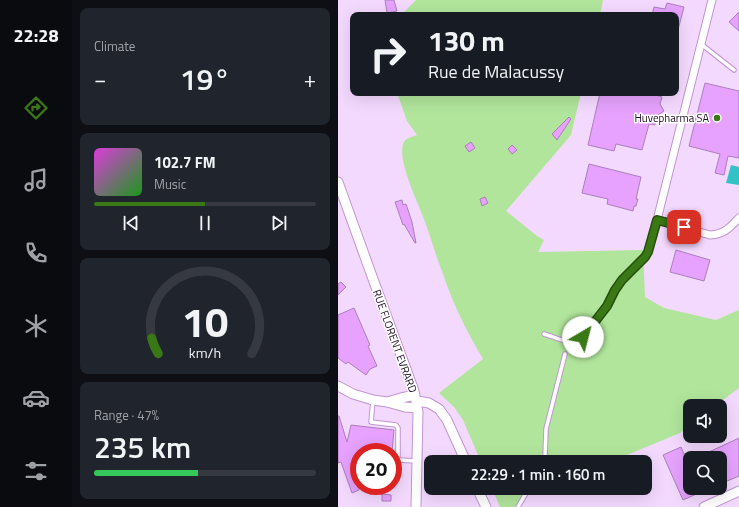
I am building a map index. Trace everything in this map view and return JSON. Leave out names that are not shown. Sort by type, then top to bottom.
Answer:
[{"type":"street","points":[[712,0],[657,220],[710,235],[728,230],[739,218]]},
{"type":"street","name":"RUE FLORENT EVRARD","points":[[338,182],[416,401],[416,507]]},
{"type":"street","points":[[338,386],[353,394],[405,407],[416,401]]},
{"type":"street","points":[[387,402],[400,398],[429,403],[440,409],[447,420],[463,455]]},
{"type":"street","points":[[704,507],[739,491]]},
{"type":"street","points":[[481,495],[486,507]]},
{"type":"lane","points":[[701,44],[734,70]]},
{"type":"lane","points":[[544,334],[569,342],[574,342],[583,337],[607,306],[622,280],[645,257],[648,252],[657,220]]},
{"type":"lane","points":[[545,455],[546,429],[564,354]]},
{"type":"lane","points":[[373,400],[371,422],[396,424],[398,428],[398,460],[417,461]]},
{"type":"lane","points":[[518,507],[525,495]]},
{"type":"shaded area","points":[[416,0],[603,0],[601,12],[404,12]]},
{"type":"shaded area","points":[[398,96],[580,96],[571,135],[506,211],[544,240],[538,252],[643,250],[645,297],[664,308],[716,320],[739,310],[739,388],[724,399],[683,399],[683,431],[627,455],[478,455],[463,420],[454,407],[439,393],[483,359],[451,296],[405,169],[402,151],[403,144],[410,137],[417,135],[407,121]]},
{"type":"shaded area","points":[[731,165],[739,167],[739,185],[726,183]]},
{"type":"shaded area","points":[[495,495],[522,495],[516,507],[500,507]]},
{"type":"building","points":[[385,0],[394,0],[397,11],[387,12]]},
{"type":"building","points":[[667,3],[684,7],[679,26],[679,12],[653,12],[654,7],[665,9]]},
{"type":"building","points":[[739,12],[739,31],[729,22]]},
{"type":"building","name":"Huvepharma SA","points":[[705,83],[739,91],[739,158],[728,156],[724,175],[715,173],[720,154],[689,146]]},
{"type":"building","points":[[599,96],[662,97],[660,104],[664,111],[658,115],[655,125],[649,124],[642,150],[616,144],[614,151],[588,145]]},
{"type":"building","points":[[569,117],[571,119],[557,140],[552,134]]},
{"type":"building","points":[[471,142],[475,148],[469,152],[465,146]]},
{"type":"building","points":[[512,145],[517,150],[512,154],[508,149]]},
{"type":"building","points":[[589,164],[641,177],[636,199],[638,199],[633,211],[607,204],[608,199],[582,193]]},
{"type":"building","points":[[485,197],[488,203],[482,206],[480,199]]},
{"type":"building","points":[[402,200],[403,205],[406,204],[412,222],[416,243],[404,224],[403,225],[395,202]]},
{"type":"building","points":[[676,250],[710,260],[704,281],[670,272]]},
{"type":"building","points":[[341,282],[346,287],[338,295],[338,284]]},
{"type":"building","points":[[354,308],[370,345],[368,346],[377,366],[370,369],[366,375],[348,362],[346,364],[338,358],[338,315]]},
{"type":"building","points":[[338,416],[347,442],[351,425],[394,430],[393,443],[350,443],[350,487],[341,462],[338,463]]},
{"type":"building","points":[[739,438],[739,476],[727,481],[727,451],[711,451]]},
{"type":"building","points":[[681,447],[683,452],[683,495],[694,495],[683,500],[663,455]]},
{"type":"building","points":[[382,495],[391,495],[391,501],[382,501]]},
{"type":"place","name":"Huvepharma SA","points":[[717,118]]},
{"type":"route","points":[[583,337],[607,306],[622,280],[645,257],[648,252],[657,220],[684,227]]}]
